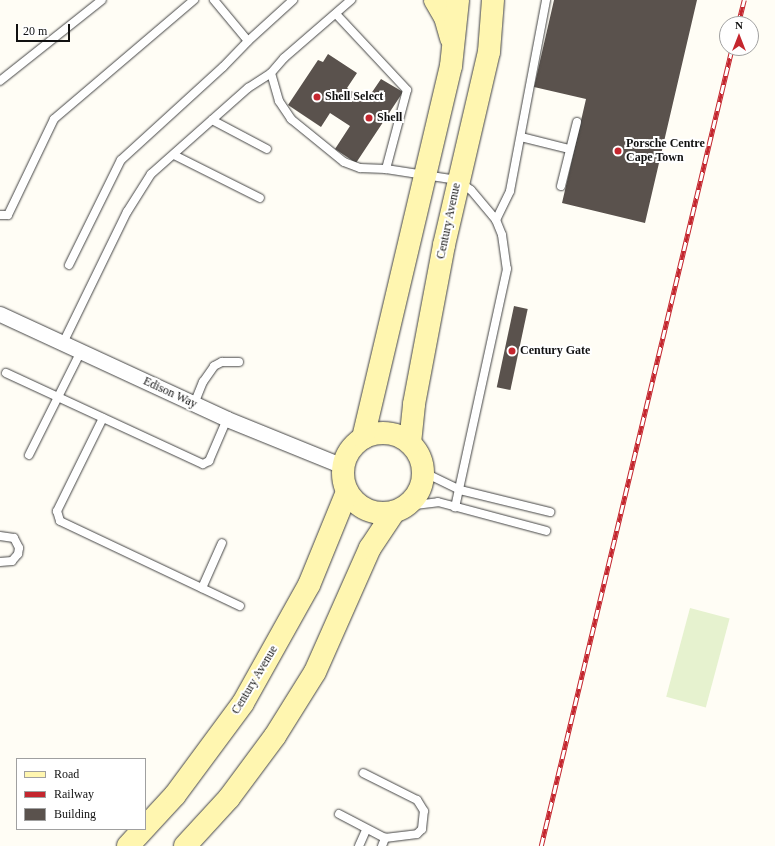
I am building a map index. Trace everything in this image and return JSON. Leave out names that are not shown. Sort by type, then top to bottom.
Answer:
[{"type":"street","points":[[435,0],[445,17],[454,49]]},
{"type":"street","points":[[362,438],[454,49],[458,0]]},
{"type":"street","name":"Century Avenue","points":[[410,443],[421,365],[457,180],[489,52],[493,0]]},
{"type":"street","name":"Edison Way","points":[[0,314],[227,419],[343,466]]},
{"type":"street","points":[[185,846],[229,798],[275,736],[315,672],[370,548],[400,509],[416,496],[422,485],[423,472],[417,451],[410,443],[402,437],[382,432],[362,438],[346,455],[342,479],[347,492],[362,508],[383,514],[400,509]]},
{"type":"street","name":"Century Avenue","points":[[146,826],[175,795],[243,702],[310,585],[347,492]]},
{"type":"street","name":"Century Avenue","points":[[128,846],[143,830]]},
{"type":"lane","points":[[0,81],[102,0]]},
{"type":"lane","points":[[0,215],[8,215],[54,119],[194,0]]},
{"type":"lane","points":[[214,0],[248,41]]},
{"type":"lane","points":[[69,265],[121,160],[223,68],[248,41],[293,0]]},
{"type":"lane","points":[[63,343],[140,190],[151,174],[248,88],[271,73],[284,58],[351,0]]},
{"type":"lane","points":[[496,220],[510,191],[546,0]]},
{"type":"lane","points":[[336,14],[407,90],[386,169]]},
{"type":"lane","points":[[271,73],[279,101],[291,119],[326,150],[350,165],[424,174],[457,180],[471,190],[496,220],[502,235],[508,270],[455,507]]},
{"type":"lane","points":[[212,120],[267,149]]},
{"type":"lane","points":[[560,186],[577,122]]},
{"type":"lane","points":[[521,137],[569,149]]},
{"type":"lane","points":[[174,155],[260,198]]},
{"type":"lane","points":[[29,455],[81,351]]},
{"type":"lane","points":[[194,404],[203,382],[214,366],[222,362],[239,362]]},
{"type":"lane","points":[[6,373],[205,464],[209,461],[227,419]]},
{"type":"lane","points":[[103,418],[57,511],[57,516],[60,521],[240,606]]},
{"type":"lane","points":[[423,472],[460,490],[550,512]]},
{"type":"lane","points":[[400,509],[438,502],[546,531]]},
{"type":"lane","points":[[0,536],[14,538],[19,548],[12,561],[0,562]]},
{"type":"lane","points":[[202,588],[222,543]]},
{"type":"lane","points":[[339,814],[383,842],[420,832],[424,811],[417,800],[363,773]]},
{"type":"lane","points":[[359,846],[366,830]]},
{"type":"green space","points":[[690,608],[730,619],[706,707],[666,697]]},
{"type":"building","name":"Porsche Centre Cape Town","points":[[554,0],[697,0],[645,223],[562,203],[586,99],[534,87]]},
{"type":"building","points":[[328,54],[357,73],[347,88],[366,101],[381,79],[403,92],[356,163],[335,149],[350,126],[330,113],[321,127],[288,105],[318,60],[323,62]]},
{"type":"building","name":"Century Gate","points":[[514,306],[528,309],[510,390],[497,387]]},
{"type":"railway","points":[[740,16],[744,0]]},
{"type":"railway","points":[[541,846],[730,56]]},
{"type":"place","name":"Shell Select","points":[[317,97]]},
{"type":"place","name":"Shell","points":[[369,118]]},
{"type":"place","name":"Porsche Centre Cape Town","points":[[618,151]]},
{"type":"place","name":"Century Gate","points":[[512,351]]}]
